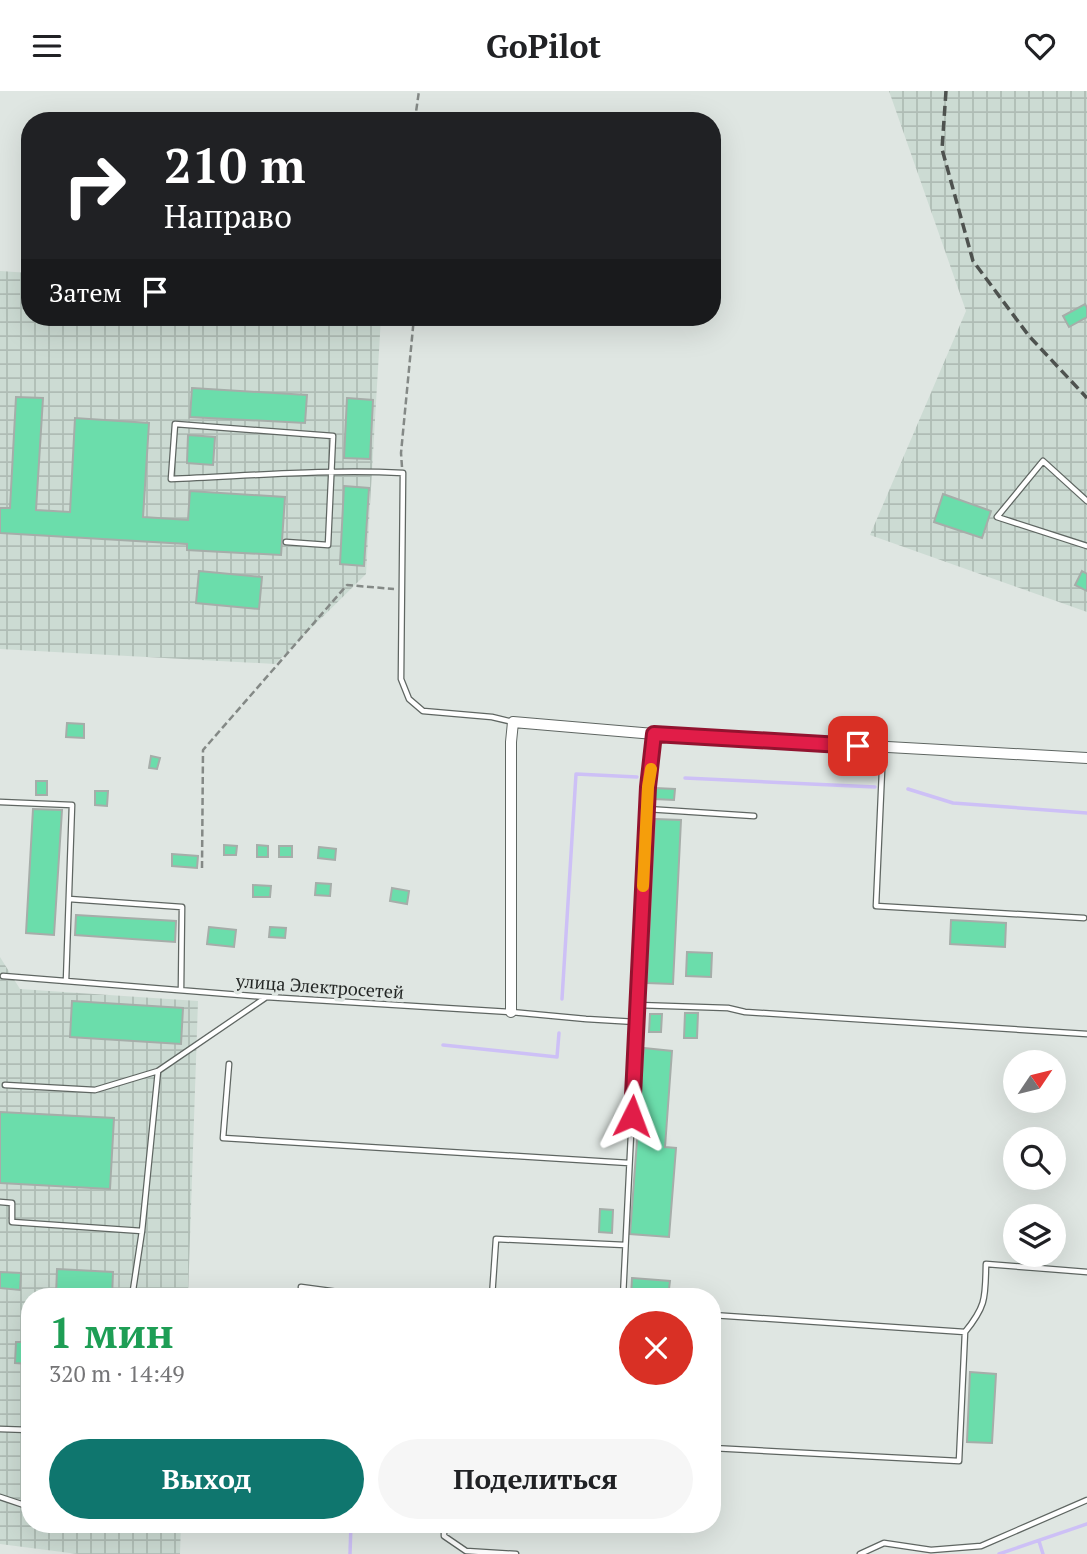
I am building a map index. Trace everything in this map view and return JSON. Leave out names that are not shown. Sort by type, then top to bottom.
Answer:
[{"type":"street","points":[[511,1012],[513,722],[654,734],[1087,758]]},
{"type":"lane","points":[[286,543],[328,545],[331,473],[333,436],[175,424],[171,479],[331,473],[370,471],[402,473],[401,679],[409,699],[422,711],[492,717],[513,722]]},
{"type":"lane","points":[[1087,501],[1043,461],[997,517],[1087,546]]},
{"type":"lane","points":[[623,1288],[647,809],[654,734]]},
{"type":"lane","points":[[884,747],[876,906],[1084,918]]},
{"type":"lane","points":[[0,802],[72,805],[66,981]]},
{"type":"lane","points":[[647,809],[754,816]]},
{"type":"lane","points":[[69,899],[183,907],[181,990]]},
{"type":"lane","name":"улица Электросетей","points":[[1,974],[266,997],[636,1022]]},
{"type":"lane","points":[[5,1085],[95,1090],[158,1071],[266,997]]},
{"type":"lane","points":[[637,1005],[728,1008],[746,1012],[1087,1034]]},
{"type":"lane","points":[[229,1065],[223,1138],[629,1163]]},
{"type":"lane","points":[[133,1288],[142,1231],[158,1071]]},
{"type":"lane","points":[[0,1202],[12,1203],[12,1222],[142,1231]]},
{"type":"lane","points":[[493,1288],[496,1239],[625,1245]]},
{"type":"lane","points":[[721,1448],[959,1461],[965,1332],[978,1315],[985,1298],[986,1264],[1087,1272]]},
{"type":"lane","points":[[301,1287],[308,1288]]},
{"type":"lane","points":[[721,1316],[965,1332]]},
{"type":"lane","points":[[0,1429],[21,1430]]},
{"type":"lane","points":[[0,1497],[21,1504]]},
{"type":"lane","points":[[860,1554],[884,1543],[931,1550],[981,1546],[1087,1500]]},
{"type":"lane","points":[[444,1533],[444,1536],[466,1551],[516,1554]]},
{"type":"path","points":[[416,112],[419,91]]},
{"type":"path","points":[[402,473],[401,453],[413,326]]},
{"type":"path","points":[[202,867],[203,751],[347,585],[401,590]]},
{"type":"shaded area","points":[[889,91],[1087,91],[1087,612],[870,535],[966,311]]},
{"type":"shaded area","points":[[0,271],[21,272],[21,326],[380,326],[366,574],[275,664],[0,649]]},
{"type":"shaded area","points":[[0,957],[20,989],[198,1001],[188,1288],[21,1288],[21,1533],[181,1533],[180,1554],[78,1554],[0,1544]]},
{"type":"building","points":[[1085,304],[1087,317],[1069,327],[1063,316]]},
{"type":"building","points":[[192,388],[307,395],[305,423],[190,417]]},
{"type":"building","points":[[16,397],[43,398],[36,510],[70,512],[75,418],[149,423],[143,517],[188,520],[190,491],[285,497],[281,555],[187,550],[187,544],[0,533],[0,508],[10,508]]},
{"type":"building","points":[[347,398],[373,400],[370,459],[344,458]]},
{"type":"building","points":[[188,435],[215,437],[213,465],[187,463]]},
{"type":"building","points":[[344,486],[369,488],[364,566],[340,564]]},
{"type":"building","points":[[943,494],[991,511],[982,538],[934,522]]},
{"type":"building","points":[[199,571],[262,577],[259,609],[196,603]]},
{"type":"building","points":[[1082,571],[1087,574],[1087,591],[1075,585]]},
{"type":"building","points":[[67,723],[84,724],[84,738],[66,737]]},
{"type":"building","points":[[151,756],[160,758],[157,769],[149,768]]},
{"type":"building","points":[[36,781],[47,781],[47,795],[36,795]]},
{"type":"building","points":[[655,788],[675,789],[674,800],[654,799]]},
{"type":"building","points":[[95,791],[108,791],[107,806],[95,805]]},
{"type":"building","points":[[33,809],[62,810],[54,935],[26,933]]},
{"type":"building","points":[[655,819],[681,820],[673,984],[647,983]]},
{"type":"building","points":[[224,845],[237,846],[236,855],[224,855]]},
{"type":"building","points":[[257,845],[268,846],[268,857],[257,857]]},
{"type":"building","points":[[279,846],[292,846],[292,857],[279,857]]},
{"type":"building","points":[[319,847],[336,849],[335,860],[318,858]]},
{"type":"building","points":[[172,854],[198,856],[197,868],[172,866]]},
{"type":"building","points":[[316,883],[331,884],[330,896],[315,895]]},
{"type":"building","points":[[253,885],[271,886],[270,897],[253,897]]},
{"type":"building","points":[[392,888],[409,891],[407,904],[390,901]]},
{"type":"building","points":[[76,915],[176,921],[175,942],[75,935]]},
{"type":"building","points":[[951,920],[1006,923],[1005,947],[950,944]]},
{"type":"building","points":[[209,927],[236,930],[234,947],[207,944]]},
{"type":"building","points":[[270,927],[286,928],[285,938],[269,937]]},
{"type":"building","points":[[687,952],[712,953],[711,977],[686,976]]},
{"type":"building","points":[[72,1001],[183,1008],[181,1044],[70,1037]]},
{"type":"building","points":[[685,1013],[698,1013],[697,1038],[684,1038]]},
{"type":"building","points":[[650,1014],[662,1014],[661,1032],[649,1032]]},
{"type":"building","points":[[644,1048],[672,1051],[665,1147],[676,1148],[669,1237],[630,1234]]},
{"type":"building","points":[[0,1112],[114,1118],[110,1189],[0,1183]]},
{"type":"building","points":[[600,1209],[613,1210],[612,1233],[599,1232]]},
{"type":"building","points":[[57,1269],[113,1272],[112,1288],[56,1288]]},
{"type":"building","points":[[0,1272],[21,1273],[20,1290],[0,1288]]},
{"type":"building","points":[[632,1278],[670,1281],[669,1288],[631,1288]]},
{"type":"building","points":[[16,1342],[21,1342],[21,1363],[15,1363]]},
{"type":"building","points":[[970,1372],[996,1374],[992,1443],[967,1442]]},
{"type":"waterway","points":[[562,999],[576,774],[637,777]]},
{"type":"waterway","points":[[685,778],[875,787]]},
{"type":"waterway","points":[[908,789],[953,803],[1087,813]]},
{"type":"waterway","points":[[443,1045],[557,1057],[559,1033]]},
{"type":"waterway","points":[[999,1554],[1087,1524]]},
{"type":"waterway","points":[[350,1554],[351,1533]]},
{"type":"waterway","points":[[1039,1541],[1043,1554]]},
{"type":"railway","points":[[946,91],[942,149],[973,261],[1029,336],[1087,398]]},
{"type":"slow traffic","points":[[643,886],[651,769]]},
{"type":"route","points":[[632,1116],[648,787],[654,734],[858,746]]}]
